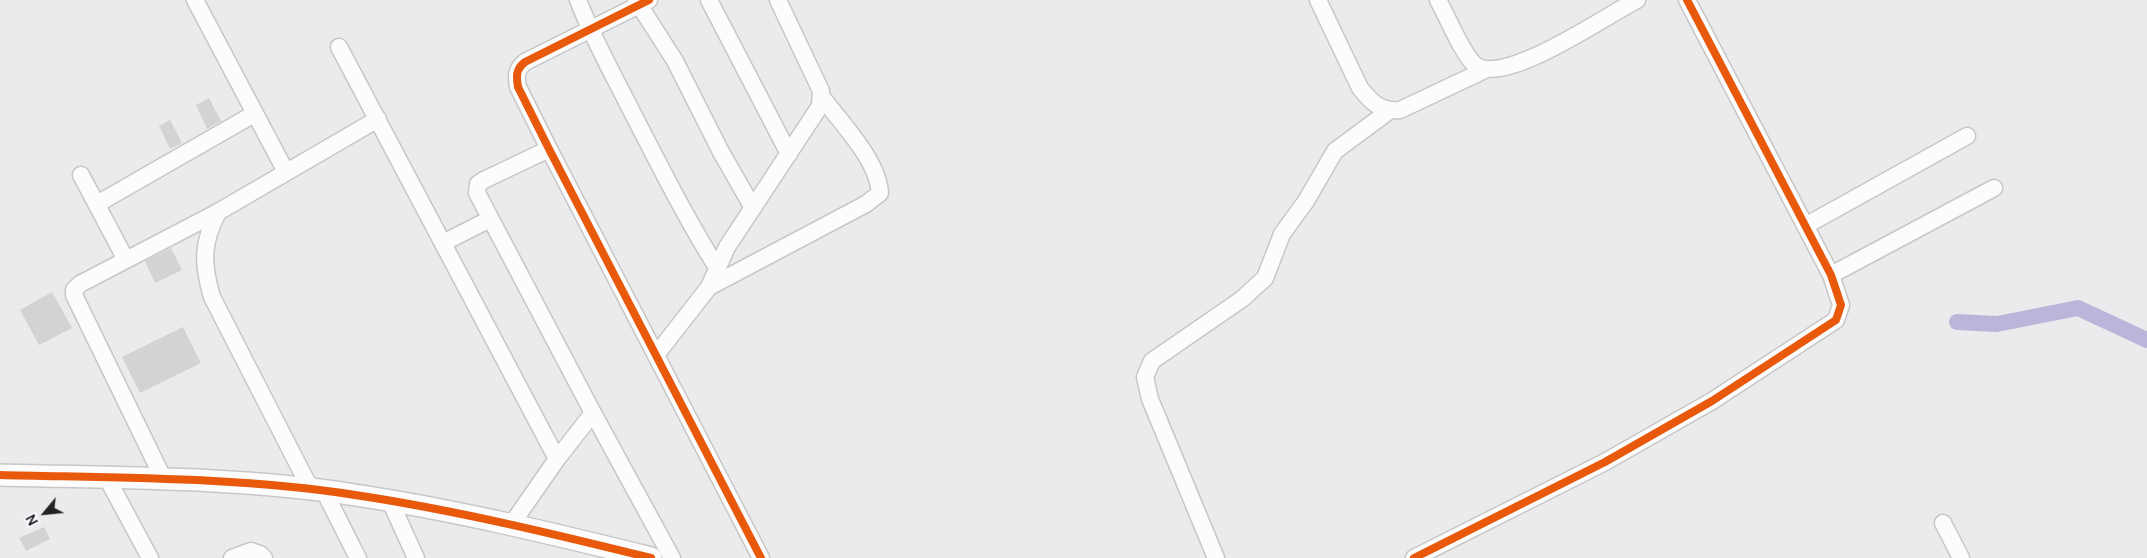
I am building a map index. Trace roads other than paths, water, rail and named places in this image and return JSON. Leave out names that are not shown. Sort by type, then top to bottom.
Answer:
[{"type":"street","points":[[195,0],[286,172]]},
{"type":"street","points":[[578,0],[589,30],[679,202],[718,269]]},
{"type":"street","points":[[709,0],[789,154]]},
{"type":"street","points":[[709,287],[866,204],[880,193],[879,181],[867,157],[822,97],[778,0]]},
{"type":"street","points":[[1318,0],[1360,88],[1379,107],[1389,111],[1400,110],[1487,69]]},
{"type":"street","points":[[1438,0],[1467,54],[1475,65],[1487,69],[1500,69],[1528,60],[1583,32],[1630,2]]},
{"type":"street","points":[[1414,558],[1605,462],[1712,401],[1836,320],[1841,305],[1831,275],[1688,0]]},
{"type":"street","points":[[753,208],[725,159],[675,61],[641,2],[525,62],[519,67],[517,72],[518,86],[549,149],[761,558]]},
{"type":"street","points":[[339,47],[557,459]]},
{"type":"street","points":[[656,355],[709,287],[726,247],[818,111],[822,97]]},
{"type":"street","points":[[1216,558],[1150,400],[1145,377],[1152,361],[1242,299],[1265,278],[1282,234],[1306,201],[1334,151],[1389,111]]},
{"type":"street","points":[[97,204],[254,114]]},
{"type":"street","points":[[164,480],[74,295],[74,290],[80,284],[218,212],[378,119]]},
{"type":"street","points":[[1805,226],[1967,136]]},
{"type":"street","points":[[549,149],[478,184],[477,193],[592,413],[672,558]]},
{"type":"street","points":[[81,175],[126,260]]},
{"type":"street","points":[[1831,275],[1994,188]]},
{"type":"street","points":[[218,212],[208,230],[205,250],[205,267],[212,297],[318,491],[358,558]]},
{"type":"street","points":[[443,243],[490,219]]},
{"type":"street","points":[[511,525],[592,413]]},
{"type":"street","points":[[0,475],[164,480],[318,491],[390,501],[511,525],[651,558]]},
{"type":"street","points":[[107,478],[150,558]]},
{"type":"street","points":[[390,501],[416,558]]},
{"type":"street","points":[[1943,523],[1961,558]]},
{"type":"street","points":[[232,558],[251,551],[260,554],[264,558]]},
{"type":"waterway","points":[[1957,322],[1997,324],[2078,308],[2147,340]]}]
